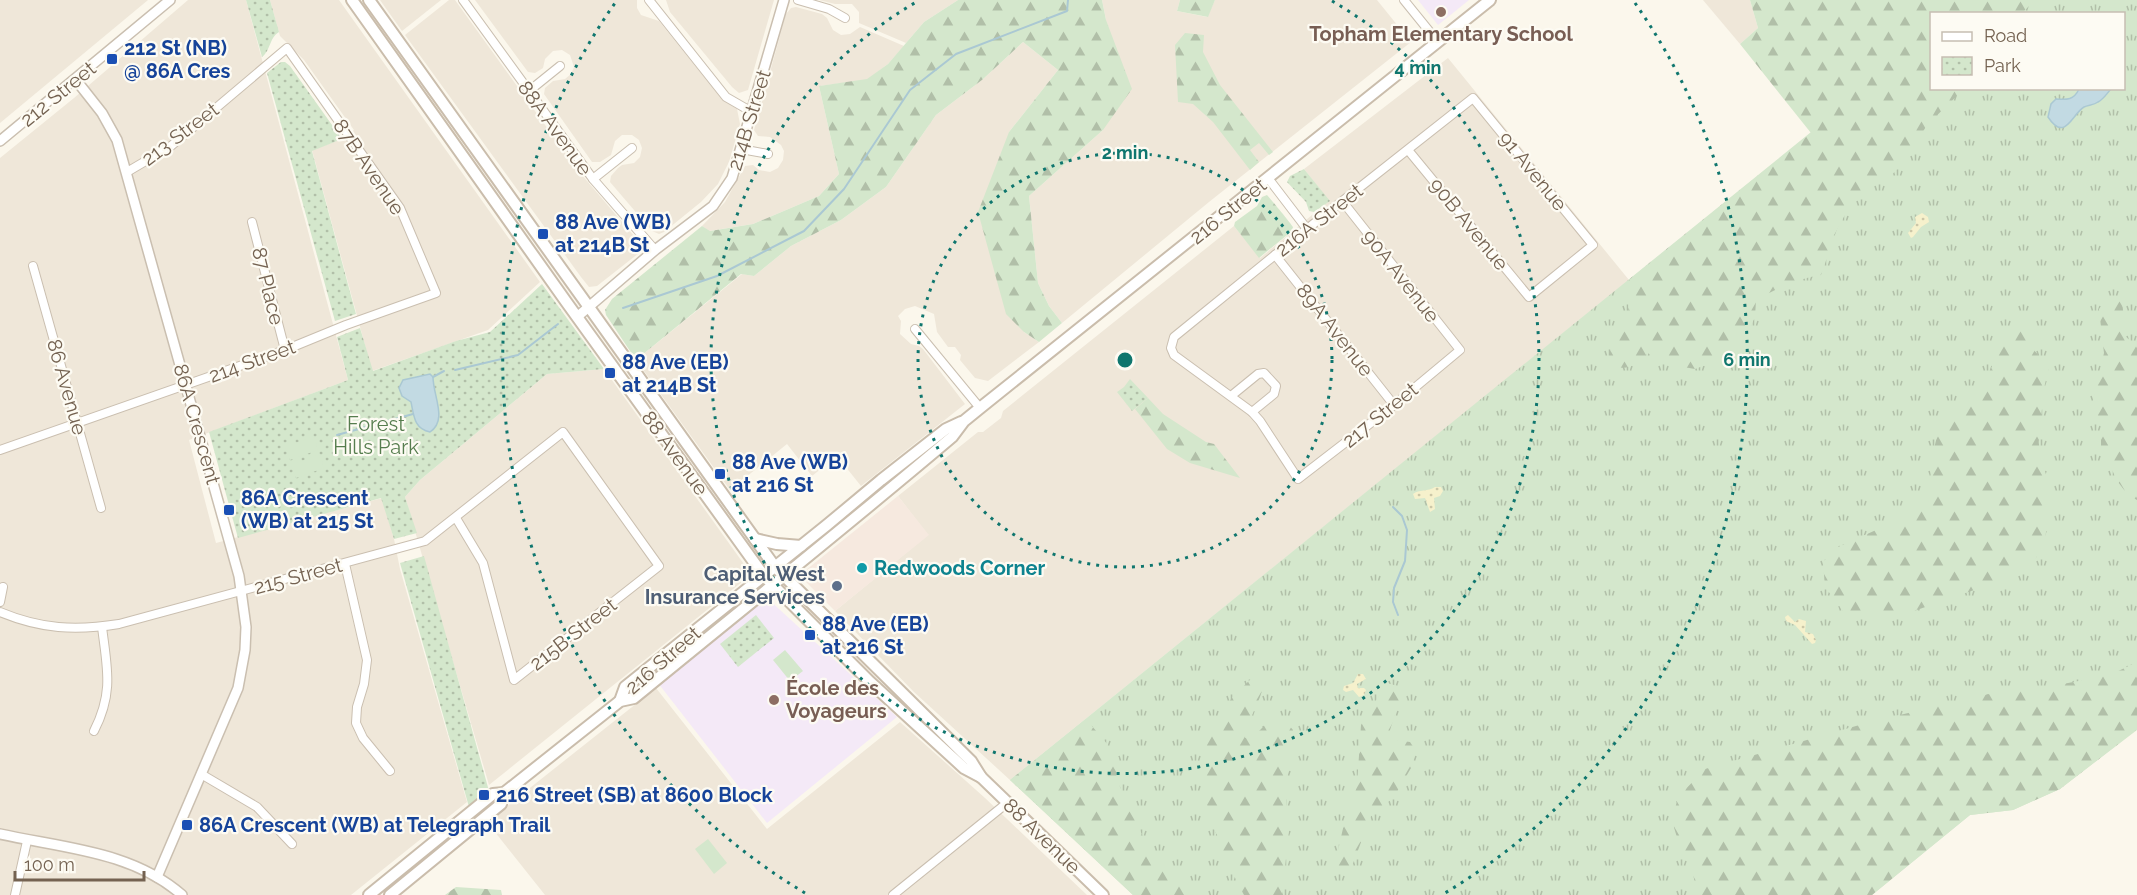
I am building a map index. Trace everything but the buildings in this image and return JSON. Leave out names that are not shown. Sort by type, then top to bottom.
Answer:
[{"type":"main road","name":"88 Avenue","points":[[352,0],[764,576],[870,682],[964,768],[981,777]]},
{"type":"main road","name":"88 Avenue","points":[[369,0],[775,567],[971,760],[981,777],[1103,895]]},
{"type":"main road","name":"216 Street","points":[[369,895],[493,794],[504,793],[620,701],[634,698],[784,577],[952,436],[964,421],[1490,0]]},
{"type":"main road","name":"216 Street","points":[[620,701],[625,687],[946,429],[964,421]]},
{"type":"main road","points":[[754,539],[801,546]]},
{"type":"main road","name":"216 Street","points":[[390,895],[501,804],[504,793]]},
{"type":"street","name":"212 Street","points":[[0,141],[170,0]]},
{"type":"street","name":"88A Avenue","points":[[463,0],[593,180],[655,250]]},
{"type":"street","points":[[649,0],[726,97],[752,112]]},
{"type":"street","name":"214B Street","points":[[577,316],[655,250],[713,206],[732,178],[784,0]]},
{"type":"street","points":[[798,0],[829,9],[845,18]]},
{"type":"street","points":[[1404,0],[1438,42]]},
{"type":"street","name":"213 Street","points":[[127,172],[171,146],[287,48]]},
{"type":"street","name":"87B Avenue","points":[[287,48],[400,208],[436,293]]},
{"type":"street","points":[[529,91],[560,66]]},
{"type":"street","name":"86A Crescent","points":[[76,80],[102,113],[117,140],[127,172],[242,590],[246,627],[240,678],[231,706],[157,877]]},
{"type":"street","name":"216A Street","points":[[1231,396],[1174,355],[1171,348],[1174,337],[1473,98]]},
{"type":"street","name":"91 Avenue","points":[[1473,98],[1593,245],[1529,297]]},
{"type":"street","points":[[593,180],[632,148]]},
{"type":"street","points":[[741,149],[768,154]]},
{"type":"street","name":"90B Avenue","points":[[1408,150],[1529,297]]},
{"type":"street","points":[[1268,178],[1307,229]]},
{"type":"street","name":"90A Avenue","points":[[1343,202],[1460,350]]},
{"type":"street","name":"87 Place","points":[[252,222],[285,350]]},
{"type":"street","name":"89A Avenue","points":[[1275,255],[1394,405]]},
{"type":"street","name":"86 Avenue","points":[[33,266],[101,508]]},
{"type":"street","name":"214 Street","points":[[0,450],[285,350],[346,325],[436,293]]},
{"type":"street","points":[[915,329],[980,408]]},
{"type":"street","name":"217 Street","points":[[1252,412],[1298,479],[1394,405],[1460,350]]},
{"type":"street","points":[[1264,373],[1276,386],[1274,394],[1252,412],[1231,396],[1258,374],[1264,373]]},
{"type":"street","name":"215 Street","points":[[0,612],[19,620],[48,627],[102,627],[424,542],[563,432],[659,566]]},
{"type":"street","name":"215B Street","points":[[456,518],[483,563],[514,680],[659,566]]},
{"type":"street","points":[[345,564],[367,660],[364,684],[357,707],[357,723],[363,738],[390,771]]},
{"type":"street","points":[[0,602],[3,587]]},
{"type":"street","points":[[94,731],[105,709],[108,693],[102,627]]},
{"type":"street","points":[[201,774],[257,807],[292,844]]},
{"type":"street","points":[[893,895],[1007,803]]},
{"type":"street","points":[[0,834],[106,855],[127,862],[157,877],[182,895]]},
{"type":"street","points":[[15,895],[27,840]]},
{"type":"shaded area","points":[[0,0],[148,0],[0,123]]},
{"type":"shaded area","points":[[188,0],[246,0],[348,380],[189,440],[216,543],[382,498],[467,802],[351,895],[0,895],[0,158]]},
{"type":"shaded area","points":[[270,0],[339,0],[540,282],[488,330],[372,371],[312,150],[342,139],[354,130],[304,60],[280,36]]},
{"type":"shaded area","points":[[380,0],[441,0],[402,31]]},
{"type":"shaded area","points":[[449,0],[455,0],[576,168],[640,243],[639,253],[597,286],[589,287],[581,277],[405,35]]},
{"type":"shaded area","points":[[475,0],[637,0],[637,8],[641,15],[659,21],[724,101],[737,109],[740,124],[729,162],[718,184],[701,202],[664,232],[659,234],[652,231],[610,182],[611,176],[618,168],[634,163],[640,157],[642,148],[639,140],[632,135],[622,135],[615,141],[611,155],[600,162],[592,162],[544,94],[545,88],[553,81],[565,79],[571,74],[574,67],[570,55],[562,50],[553,51],[545,59],[543,68],[535,73],[528,72]]},
{"type":"shaded area","points":[[666,0],[774,0],[748,90],[739,93],[732,87],[670,12]]},
{"type":"shaded area","points":[[819,0],[958,0],[924,22],[906,43],[859,23],[859,12],[852,4],[835,4]]},
{"type":"shaded area","points":[[1102,0],[1180,0],[1177,11],[1207,17],[1215,0],[1377,0],[1411,42],[1209,202],[1062,323],[1049,306],[1038,283],[1029,196],[1103,130],[1106,20]]},
{"type":"shaded area","name":"Topham Elementary School","points":[[1418,0],[1469,0],[1438,25]]},
{"type":"shaded area","points":[[1703,0],[1750,0],[1758,28],[1740,44]]},
{"type":"shaded area","points":[[796,7],[822,14],[827,18],[833,30],[841,35],[850,34],[860,27],[904,46],[888,64],[867,80],[819,86],[839,174],[819,196],[753,224],[709,231],[702,226],[725,202],[745,166],[753,165],[759,170],[770,172],[778,168],[783,160],[784,151],[781,145],[770,137],[758,136],[754,130],[786,14],[791,8]]},
{"type":"shaded area","points":[[1023,42],[1058,70],[1009,132],[1024,332],[1039,342],[988,381],[975,378],[960,360],[961,355],[955,347],[948,347],[937,332],[934,314],[915,306],[905,309],[898,316],[901,321],[900,334],[911,344],[923,349],[965,404],[861,486],[837,456],[812,476],[787,444],[730,490],[636,360],[742,274],[754,276],[791,246],[841,220],[886,187],[936,115],[982,80]]},
{"type":"shaded area","points":[[1448,58],[1629,280],[1010,780],[914,692],[835,611],[928,535],[898,496],[978,432],[983,432],[1001,418],[1003,411],[1234,226],[1260,258],[1329,201],[1304,169]]},
{"type":"shaded area","points":[[604,369],[746,567],[748,577],[489,785],[405,497],[420,480],[547,374]]},
{"type":"shaded area","points":[[898,496],[929,535],[835,611],[804,580],[806,570]]},
{"type":"shaded area","name":"École des Voyageurs","points":[[767,598],[897,717],[767,823],[658,683]]},
{"type":"shaded area","points":[[656,688],[767,829],[900,722],[985,798],[1087,895],[545,895],[487,822]]},
{"type":"green space","points":[[246,0],[270,0],[279,32],[273,37],[262,57]]},
{"type":"green space","points":[[958,0],[1102,0],[1106,20],[1132,89],[1103,130],[1029,196],[1038,283],[1049,306],[1062,323],[1039,342],[1024,332],[1006,314],[978,212],[1009,132],[1058,70],[1023,42],[982,80],[936,115],[886,187],[841,220],[791,246],[754,276],[741,274],[636,360],[606,315],[605,310],[612,299],[702,226],[710,231],[753,224],[819,196],[839,174],[819,86],[867,79],[888,64],[924,22]]},
{"type":"green space","points":[[1180,0],[1215,0],[1208,17],[1177,11]]},
{"type":"green space","points":[[1750,0],[2035,0],[2023,12],[1930,12],[1930,90],[1963,90],[1927,125],[1911,151],[1888,180],[1858,192],[1837,229],[1821,275],[1788,284],[1756,300],[1755,317],[1746,336],[1716,361],[1695,369],[1660,363],[1648,353],[1629,367],[1620,368],[1607,364],[1611,348],[1628,325],[1629,280],[1811,133],[1740,44],[1758,28]]},
{"type":"green space","points":[[1975,0],[2137,0],[2137,730],[2060,789],[2013,810],[1970,815],[1872,895],[1133,895],[1010,780],[1930,36],[1930,90],[2125,90],[2125,12],[1959,12]]},
{"type":"green space","points":[[1185,33],[1204,35],[1203,52],[1220,85],[1273,152],[1269,155],[1259,143],[1250,150],[1259,162],[1250,170],[1213,122],[1193,104],[1178,102],[1175,45]]},
{"type":"green space","points":[[281,62],[290,66],[342,139],[312,151],[356,314],[335,321],[267,73]]},
{"type":"green space","points":[[1304,169],[1330,201],[1314,212],[1309,211],[1306,202],[1287,182],[1290,176]]},
{"type":"green space","points":[[1267,195],[1293,227],[1292,231],[1259,258],[1234,226],[1235,222],[1257,206],[1262,197]]},
{"type":"green space","name":"Forest Hills Park","points":[[542,284],[604,369],[547,374],[420,480],[405,497],[417,533],[394,539],[381,498],[238,538],[209,432],[348,380],[337,337],[360,328],[373,371],[456,341],[490,332]]},
{"type":"green space","points":[[2108,298],[2122,301],[2126,337],[2137,346],[2137,500],[2128,495],[2118,482],[2101,448],[2101,427],[2093,400],[2104,353],[2099,309]]},
{"type":"green space","points":[[2017,319],[2031,324],[2032,348],[2049,367],[2044,388],[2038,449],[2048,481],[2048,514],[2044,550],[2027,566],[1977,589],[1911,612],[1843,611],[1825,587],[1823,562],[1836,548],[1925,508],[1930,497],[1931,461],[1941,420],[1974,403]]},
{"type":"green space","points":[[1130,379],[1148,398],[1132,411],[1117,392]]},
{"type":"green space","points":[[1148,398],[1163,414],[1206,442],[1214,444],[1240,478],[1190,463],[1167,449],[1135,409]]},
{"type":"green space","points":[[314,436],[318,450],[290,460],[285,447]]},
{"type":"green space","points":[[320,454],[324,468],[296,478],[291,465]]},
{"type":"green space","points":[[424,556],[489,791],[469,807],[400,563]]},
{"type":"green space","points":[[756,615],[774,638],[738,667],[720,644]]},
{"type":"green space","points":[[785,650],[803,671],[790,681],[773,660]]},
{"type":"green space","points":[[2137,662],[2137,729],[2060,789],[2013,810],[1970,815],[1872,895],[1697,895],[1692,868],[1680,847],[1672,821],[1678,797],[1705,769],[1870,722],[1989,694],[2047,687],[2110,675]]},
{"type":"green space","points":[[1255,675],[1264,683],[1245,738],[1255,735],[1267,723],[1281,716],[1293,730],[1287,772],[1286,802],[1289,830],[1282,895],[1244,895],[1211,820],[1202,774],[1208,742],[1217,718]]},
{"type":"green space","points":[[1387,683],[1401,687],[1402,693],[1389,733],[1396,740],[1410,742],[1416,751],[1411,768],[1394,797],[1371,816],[1352,866],[1334,868],[1344,824],[1357,786],[1361,725]]},
{"type":"green space","points":[[1086,719],[1119,758],[1116,778],[1144,839],[1188,895],[1133,895],[1010,780]]},
{"type":"green space","points":[[708,839],[727,863],[714,874],[695,849]]},
{"type":"green space","points":[[456,887],[501,890],[502,895],[445,895]]},
{"type":"sand","points":[[1922,213],[1928,217],[1929,222],[1911,238],[1908,233],[1916,223],[1915,217]]},
{"type":"sand","points":[[1441,487],[1443,491],[1440,496],[1434,498],[1435,509],[1430,512],[1425,498],[1415,499],[1413,494]]},
{"type":"sand","points":[[1788,615],[1795,622],[1799,619],[1806,621],[1805,632],[1813,634],[1815,643],[1812,644],[1795,625],[1786,621],[1785,617]]},
{"type":"sand","points":[[1358,674],[1363,674],[1366,679],[1357,684],[1358,688],[1366,690],[1364,695],[1359,697],[1353,690],[1346,692],[1343,690],[1344,686],[1353,683]]},
{"type":"water","points":[[2078,90],[2110,90],[2100,101],[2084,107],[2064,127],[2054,124],[2048,117],[2051,104],[2056,99],[2067,99]]},
{"type":"water","points":[[430,374],[433,377],[439,414],[435,427],[430,432],[418,425],[411,402],[402,396],[399,388],[403,380]]},
{"type":"waterway","points":[[623,308],[717,276],[804,231],[844,189],[910,90],[956,54],[1067,11],[1068,0]]},
{"type":"waterway","points":[[455,370],[518,355],[558,324]]},
{"type":"waterway","points":[[433,377],[444,371]]},
{"type":"waterway","points":[[337,435],[413,414]]},
{"type":"waterway","points":[[1393,507],[1402,516],[1407,530],[1405,561],[1394,588],[1393,602],[1398,615]]},
{"type":"place","name":"Topham Elementary School","points":[[1441,12]]},
{"type":"place","name":"212 St (NB) @ 86A Cres","points":[[112,59]]},
{"type":"place","name":"88 Ave (WB) at 214B St","points":[[543,234]]},
{"type":"place","name":"88 Ave (EB) at 214B St","points":[[610,373]]},
{"type":"place","name":"88 Ave (WB) at 216 St","points":[[720,474]]},
{"type":"place","name":"86A Crescent (WB) at 215 St","points":[[229,510]]},
{"type":"place","name":"Redwoods Corner","points":[[862,568]]},
{"type":"place","name":"Capital West Insurance Services","points":[[837,586]]},
{"type":"place","name":"88 Ave (EB) at 216 St","points":[[810,635]]},
{"type":"place","name":"École des Voyageurs","points":[[774,700]]},
{"type":"place","name":"216 Street (SB) at 8600 Block","points":[[484,795]]},
{"type":"place","name":"86A Crescent (WB) at Telegraph Trail","points":[[187,825]]}]
